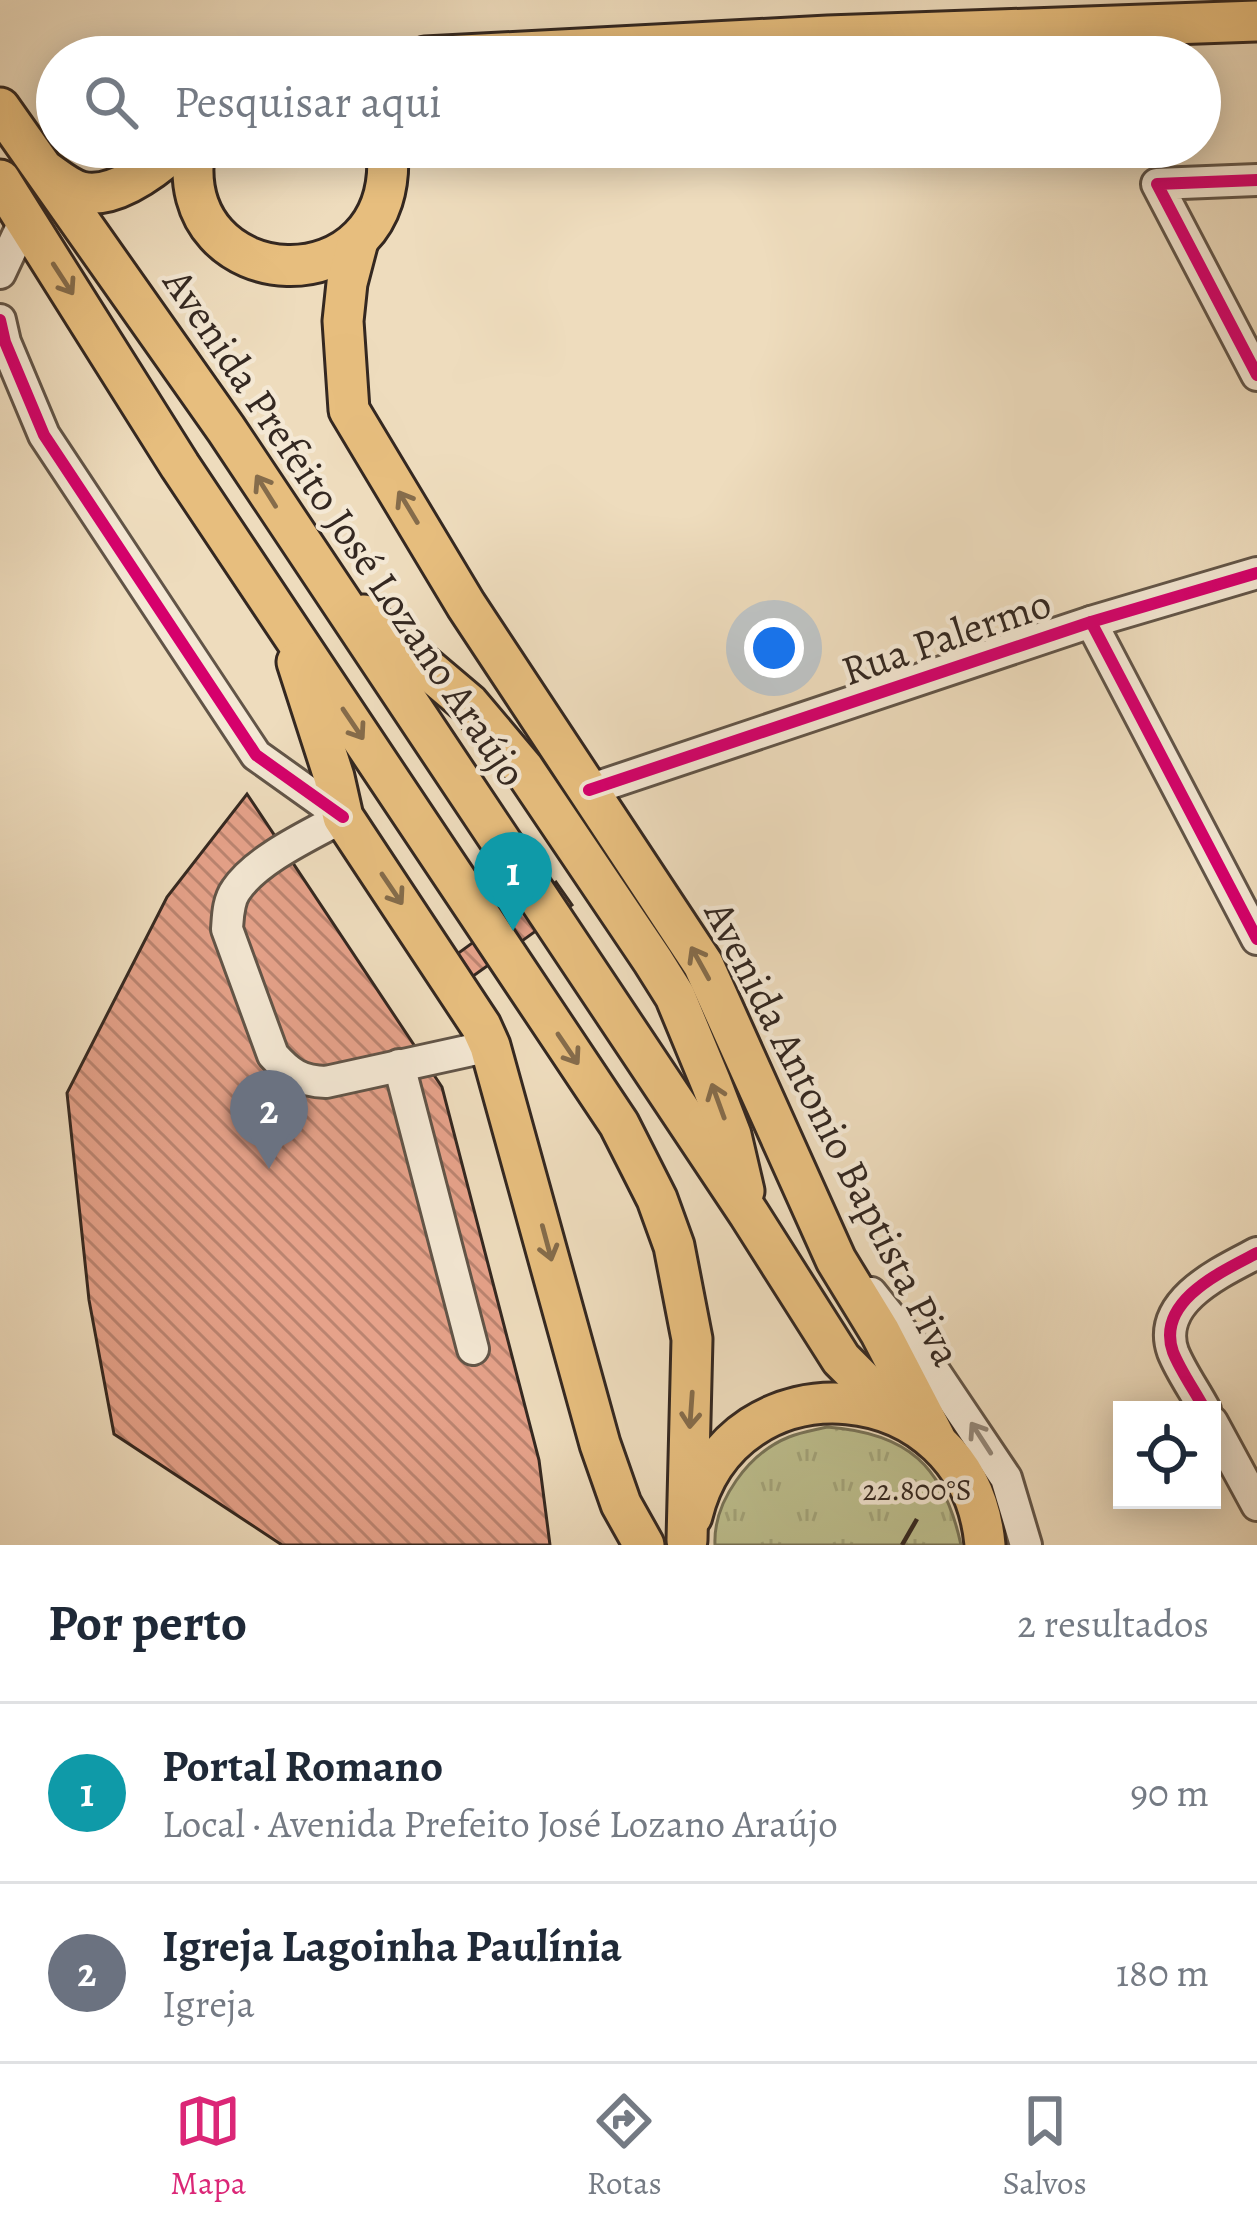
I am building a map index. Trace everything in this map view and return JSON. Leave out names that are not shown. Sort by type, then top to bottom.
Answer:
[{"type":"main road","points":[[907,36],[1257,21]]},
{"type":"main road","name":"Avenida Prefeito José Lozano Araújo","points":[[0,108],[36,159]]},
{"type":"main road","points":[[44,170],[67,186],[92,193],[153,168]]},
{"type":"main road","points":[[195,168],[194,191],[218,237],[261,264],[312,265],[358,241]]},
{"type":"main road","name":"Avenida Antonio Baptista Piva","points":[[391,168],[380,209],[358,241],[347,283],[343,321],[350,410],[466,604],[703,964],[836,1260],[935,1438]]},
{"type":"main road","name":"Avenida Prefeito José Lozano Araújo","points":[[44,170],[226,428],[841,1359],[896,1414]]},
{"type":"main road","points":[[0,180],[287,628],[619,1124],[657,1199],[674,1246],[692,1339],[687,1542]]},
{"type":"main road","points":[[332,587],[469,704],[523,768],[653,961],[675,996],[711,1083],[749,1214]]},
{"type":"main road","points":[[287,628],[343,817],[470,1008],[490,1046],[600,1444],[621,1504],[644,1545]]},
{"type":"main road","points":[[687,1542],[697,1498],[718,1461],[748,1431],[785,1411],[822,1403],[860,1403],[896,1414],[935,1438],[964,1472],[982,1515],[985,1545]]},
{"type":"street","points":[[1257,180],[1157,184],[1257,375]]},
{"type":"street","points":[[0,272],[24,222]]},
{"type":"street","points":[[0,320],[44,435],[256,755],[343,817],[285,848],[236,889],[228,908],[227,929],[273,1055],[303,1082],[326,1082],[490,1046]]},
{"type":"street","name":"Rua Palermo","points":[[589,790],[1091,622],[1257,573]]},
{"type":"street","points":[[1091,622],[1257,939]]},
{"type":"street","points":[[399,1065],[473,1349]]},
{"type":"street","points":[[1200,1401],[1172,1349],[1171,1330],[1187,1298],[1201,1283],[1257,1252]]},
{"type":"street","points":[[836,1260],[881,1302],[974,1427],[1006,1478],[1026,1545]]},
{"type":"street","points":[[1221,1439],[1257,1505]]},
{"type":"green space","points":[[827,1427],[880,1437],[918,1459],[944,1494],[961,1545],[715,1545],[720,1512],[747,1467],[774,1444]]},
{"type":"building","points":[[247,794],[442,1087],[539,1460],[550,1545],[282,1545],[114,1434],[89,1300],[67,1093],[167,897]]},
{"type":"building","points":[[556,882],[572,905],[469,979],[453,957]]},
{"type":"cycle path","points":[[1257,180],[1157,184],[1257,375]]},
{"type":"cycle path","points":[[0,320],[44,435],[256,755],[343,817]]},
{"type":"cycle path","points":[[589,790],[1091,622],[1257,573]]},
{"type":"cycle path","points":[[1091,622],[1257,939]]},
{"type":"cycle path","points":[[1200,1401],[1173,1352],[1174,1318],[1196,1290],[1257,1253]]},
{"type":"place","name":"Portal Romano","points":[[513,931]]},
{"type":"place","name":"Igreja Lagoinha Paulínia","points":[[269,1169]]}]
